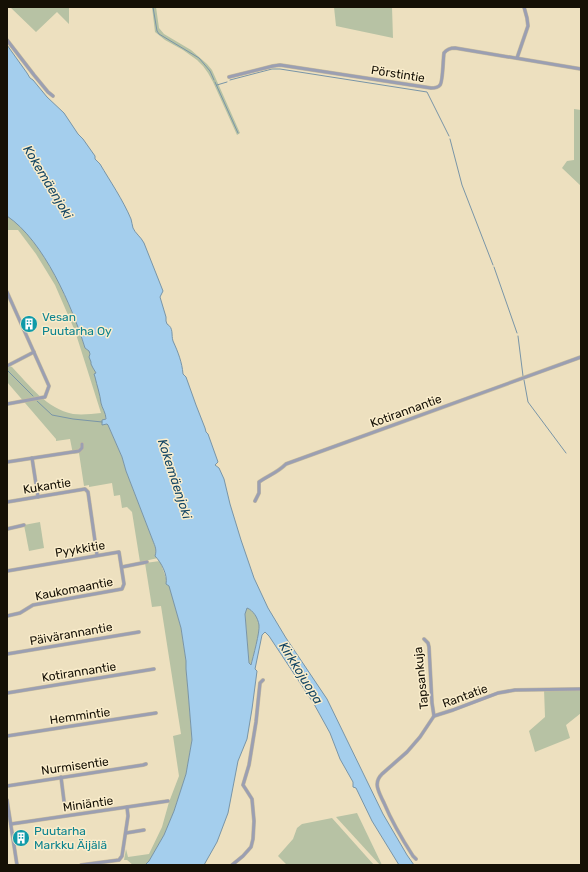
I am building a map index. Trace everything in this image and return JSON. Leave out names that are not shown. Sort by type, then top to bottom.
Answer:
[{"type":"street","points":[[517,58],[528,26],[524,7]]},
{"type":"street","points":[[7,40],[48,92],[53,96]]},
{"type":"street","name":"Pörstintie","points":[[229,77],[280,65],[436,88],[440,86],[442,82],[444,53],[450,48],[581,69]]},
{"type":"street","points":[[7,292],[9,304],[34,352],[49,386],[45,397],[7,404]]},
{"type":"street","points":[[7,366],[34,352]]},
{"type":"street","name":"Kotirannantie","points":[[255,501],[259,493],[260,482],[274,474],[286,464],[581,357]]},
{"type":"street","points":[[7,462],[79,451],[82,448],[82,444]]},
{"type":"street","points":[[32,458],[38,497]]},
{"type":"street","name":"Kukantie","points":[[7,502],[85,489],[88,492],[97,555]]},
{"type":"street","points":[[7,529],[24,524]]},
{"type":"street","name":"Pyykkitie","points":[[7,570],[119,552],[124,584],[122,589]]},
{"type":"street","points":[[122,566],[147,562]]},
{"type":"street","name":"Kaukomaantie","points":[[7,616],[20,613],[33,605],[122,589]]},
{"type":"street","name":"Päivärannantie","points":[[7,654],[139,632]]},
{"type":"street","name":"Tapsankuja","points":[[424,639],[428,643],[429,647],[434,716]]},
{"type":"street","name":"Kotirannantie","points":[[7,693],[154,669]]},
{"type":"street","points":[[232,865],[251,847],[254,833],[252,799],[243,785],[249,765],[256,722],[260,682],[263,680]]},
{"type":"street","name":"Rantatie","points":[[416,859],[388,813],[377,782],[379,777],[407,752],[420,737],[434,716],[498,693],[515,690],[581,688]]},
{"type":"street","name":"Hemmintie","points":[[7,736],[156,713]]},
{"type":"street","name":"Nurmisentie","points":[[7,786],[146,764]]},
{"type":"street","points":[[61,777],[64,801]]},
{"type":"street","points":[[7,800],[17,865]]},
{"type":"street","name":"Miniäntie","points":[[11,824],[168,801]]},
{"type":"street","points":[[81,865],[119,860],[122,856],[126,833],[128,816],[127,807]]},
{"type":"street","points":[[126,833],[144,830]]},
{"type":"green space","points":[[10,7],[69,7],[69,24],[57,12],[36,32]]},
{"type":"green space","points":[[152,7],[156,7],[159,28],[164,34],[191,50],[212,70],[240,133],[237,135],[213,82],[203,66],[183,50],[165,40],[155,32]]},
{"type":"green space","points":[[334,7],[392,7],[393,38],[336,26]]},
{"type":"green space","points":[[574,109],[581,110],[581,186],[562,168],[567,161],[574,160]]},
{"type":"green space","points":[[7,216],[21,227],[45,258],[64,294],[85,348],[89,351],[93,368],[96,373],[101,403],[106,416],[103,425],[108,425],[122,457],[155,546],[155,556],[158,558],[140,562],[132,512],[127,507],[122,508],[120,495],[114,496],[112,483],[89,487],[89,485],[84,486],[79,453],[73,454],[70,439],[56,441],[56,439],[7,382],[7,365],[12,367],[39,395],[55,407],[73,414],[101,413],[75,331],[55,285],[36,254],[18,230],[7,230]]},
{"type":"green space","points":[[40,522],[44,548],[29,551],[24,525]]},
{"type":"green space","points":[[160,561],[167,581],[166,584],[169,585],[181,628],[186,661],[192,740],[186,774],[174,811],[164,835],[149,861],[145,865],[133,865],[127,860],[124,860],[126,849],[128,857],[149,854],[162,827],[169,802],[179,776],[173,736],[181,734],[161,606],[152,607],[145,563]]},
{"type":"green space","points":[[247,608],[255,615],[259,625],[251,665],[249,663],[245,613]]},
{"type":"green space","points":[[544,689],[581,689],[581,713],[566,725],[570,738],[535,752],[529,731],[545,717]]},
{"type":"green space","points":[[357,813],[382,865],[380,865],[336,817]]},
{"type":"green space","points":[[332,818],[374,865],[287,865],[278,856],[293,839],[297,828],[302,824]]},
{"type":"water","points":[[7,45],[30,78],[64,113],[95,156],[95,159],[100,164],[124,205],[131,219],[134,230],[144,243],[163,291],[160,297],[167,324],[171,328],[173,341],[180,357],[183,374],[186,377],[218,462],[215,465],[219,468],[224,479],[230,504],[254,578],[268,608],[286,638],[327,699],[383,814],[414,865],[399,865],[372,821],[356,788],[353,787],[353,782],[340,759],[330,733],[314,704],[265,632],[262,635],[255,669],[257,671],[247,739],[238,761],[228,813],[217,842],[204,865],[145,865],[149,861],[164,835],[174,811],[186,774],[192,740],[186,661],[181,628],[169,586],[166,584],[165,573],[162,565],[155,556],[155,546],[122,457],[108,425],[102,425],[102,420],[106,419],[106,417],[94,374],[96,373],[91,364],[89,351],[85,348],[73,313],[45,258],[33,241],[7,216]],"holes":[[[247,608],[255,615],[259,625],[251,665],[249,663],[245,614]]]},
{"type":"waterway","points":[[153,7],[157,31],[159,34],[199,58],[210,71],[214,80]]},
{"type":"waterway","points":[[230,80],[272,69],[280,69],[427,92],[449,136]]},
{"type":"waterway","points":[[215,82],[238,133]]},
{"type":"waterway","points":[[217,85],[227,82]]},
{"type":"waterway","points":[[450,139],[462,185],[493,265]]},
{"type":"waterway","points":[[494,267],[517,333]]},
{"type":"waterway","points":[[518,336],[523,376]]},
{"type":"waterway","points":[[7,370],[33,396]]},
{"type":"waterway","points":[[524,380],[528,402],[566,453]]},
{"type":"waterway","points":[[37,401],[52,415],[102,422]]},
{"type":"place","name":"Vesan Puutarha Oy","points":[[29,324]]},
{"type":"place","name":"Puutarha Markku Äijälä","points":[[21,838]]},
{"type":"water label","name":"Kokemäenjoki","points":[[48,182]]},
{"type":"water label","name":"Kokemäenjoki","points":[[175,479]]},
{"type":"water label","name":"Kirkkojuopa","points":[[301,673]]}]
